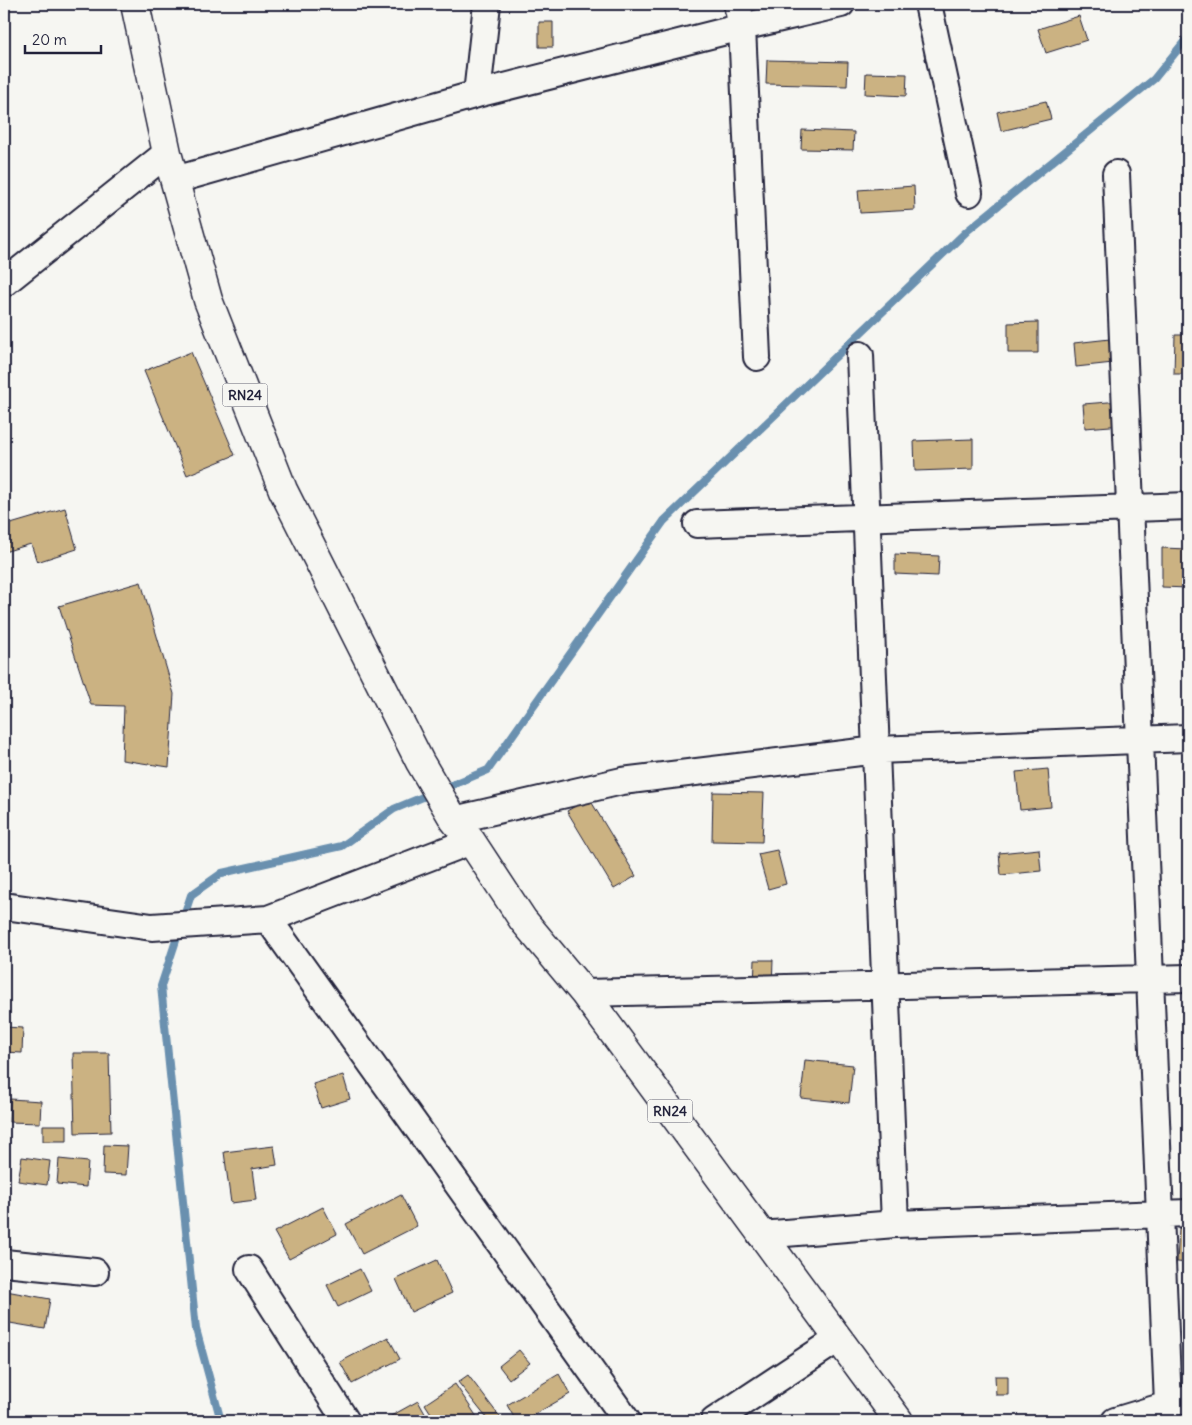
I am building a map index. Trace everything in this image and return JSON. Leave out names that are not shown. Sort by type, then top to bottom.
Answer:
[{"type":"main road","name":"RN24","points":[[135,4],[167,153],[208,300],[283,490],[420,762],[449,810],[523,920],[584,993],[899,1421]]},
{"type":"street","points":[[477,94],[487,4]]},
{"type":"street","points":[[175,180],[477,94],[739,15],[841,4]]},
{"type":"street","points":[[928,4],[969,193]]},
{"type":"street","points":[[739,15],[757,357]]},
{"type":"street","points":[[4,283],[167,153]]},
{"type":"street","points":[[1115,1421],[1178,1402],[1160,1214],[1116,174]]},
{"type":"street","points":[[860,355],[895,1224]]},
{"type":"street","points":[[697,524],[1188,506]]},
{"type":"street","points":[[449,810],[622,781],[876,750],[1188,738]]},
{"type":"street","points":[[4,906],[152,927],[268,920],[471,841]]},
{"type":"street","points":[[268,920],[627,1421]]},
{"type":"street","points":[[584,993],[1188,978]]},
{"type":"street","points":[[762,1235],[895,1224],[1188,1213]]},
{"type":"street","points":[[4,1263],[95,1272]]},
{"type":"street","points":[[249,1269],[346,1421]]},
{"type":"street","points":[[714,1421],[838,1339]]},
{"type":"building","points":[[1079,16],[1087,40],[1046,53],[1038,29]]},
{"type":"building","points":[[539,22],[553,22],[553,47],[539,47]]},
{"type":"building","points":[[767,60],[848,62],[847,86],[766,84]]},
{"type":"building","points":[[866,73],[907,74],[906,96],[865,94]]},
{"type":"building","points":[[1046,101],[1051,119],[1001,131],[997,112]]},
{"type":"building","points":[[802,130],[854,132],[853,150],[801,149]]},
{"type":"building","points":[[914,186],[915,210],[860,213],[858,190]]},
{"type":"building","points":[[1038,322],[1038,353],[1008,353],[1008,323]]},
{"type":"building","points":[[1175,335],[1188,335],[1188,374],[1174,374]]},
{"type":"building","points":[[1110,339],[1113,363],[1076,367],[1074,343]]},
{"type":"building","points":[[191,352],[235,455],[187,475],[144,371]]},
{"type":"building","points":[[1121,401],[1123,425],[1085,428],[1083,404]]},
{"type":"building","points":[[973,439],[973,469],[915,471],[914,441]]},
{"type":"building","points":[[65,508],[77,549],[37,562],[31,544],[4,552],[4,526]]},
{"type":"building","points":[[1162,548],[1188,549],[1188,588],[1162,587]]},
{"type":"building","points":[[895,554],[939,556],[938,576],[895,574]]},
{"type":"building","points":[[141,582],[174,694],[169,767],[122,760],[124,706],[91,705],[59,606]]},
{"type":"building","points":[[1048,769],[1051,807],[1020,810],[1016,772]]},
{"type":"building","points":[[713,792],[764,793],[762,842],[712,841]]},
{"type":"building","points":[[589,798],[636,876],[614,889],[567,811]]},
{"type":"building","points":[[1039,849],[1041,871],[1001,875],[999,853]]},
{"type":"building","points":[[777,850],[786,884],[768,889],[758,854]]},
{"type":"building","points":[[755,960],[773,960],[772,987],[754,987]]},
{"type":"building","points":[[4,1027],[23,1028],[22,1053],[4,1052]]},
{"type":"building","points":[[73,1053],[109,1053],[111,1132],[75,1133]]},
{"type":"building","points":[[805,1060],[853,1065],[849,1103],[801,1098]]},
{"type":"building","points":[[343,1075],[350,1099],[321,1108],[313,1084]]},
{"type":"building","points":[[10,1099],[41,1101],[40,1123],[9,1122]]},
{"type":"building","points":[[43,1125],[67,1125],[67,1141],[43,1141]]},
{"type":"building","points":[[104,1145],[128,1146],[126,1175],[103,1174]]},
{"type":"building","points":[[274,1146],[277,1165],[252,1169],[256,1200],[231,1203],[224,1152]]},
{"type":"building","points":[[22,1157],[50,1161],[47,1185],[18,1181]]},
{"type":"building","points":[[59,1159],[88,1162],[86,1187],[57,1184]]},
{"type":"building","points":[[401,1195],[417,1226],[362,1254],[346,1224]]},
{"type":"building","points":[[323,1207],[337,1234],[289,1259],[274,1232]]},
{"type":"building","points":[[1179,1228],[1188,1228],[1188,1263],[1177,1262]]},
{"type":"building","points":[[437,1260],[452,1293],[411,1312],[396,1279]]},
{"type":"building","points":[[360,1269],[371,1291],[338,1307],[327,1285]]},
{"type":"building","points":[[6,1291],[50,1299],[45,1329],[4,1322]]},
{"type":"building","points":[[388,1337],[400,1359],[352,1384],[340,1362]]},
{"type":"building","points":[[519,1350],[530,1363],[509,1379],[499,1366]]},
{"type":"building","points":[[559,1374],[570,1394],[523,1421],[516,1421],[507,1405]]},
{"type":"building","points":[[468,1375],[503,1421],[489,1421],[458,1382]]},
{"type":"building","points":[[995,1376],[1008,1376],[1008,1395],[996,1395]]},
{"type":"building","points":[[455,1384],[479,1420],[436,1421],[425,1404]]},
{"type":"building","points":[[418,1401],[428,1419],[424,1421],[382,1421]]},
{"type":"waterway","points":[[221,1421],[196,1329],[161,986],[191,895],[222,873],[342,846],[394,809],[488,770],[664,521],[967,231],[1154,79],[1188,37]]}]
